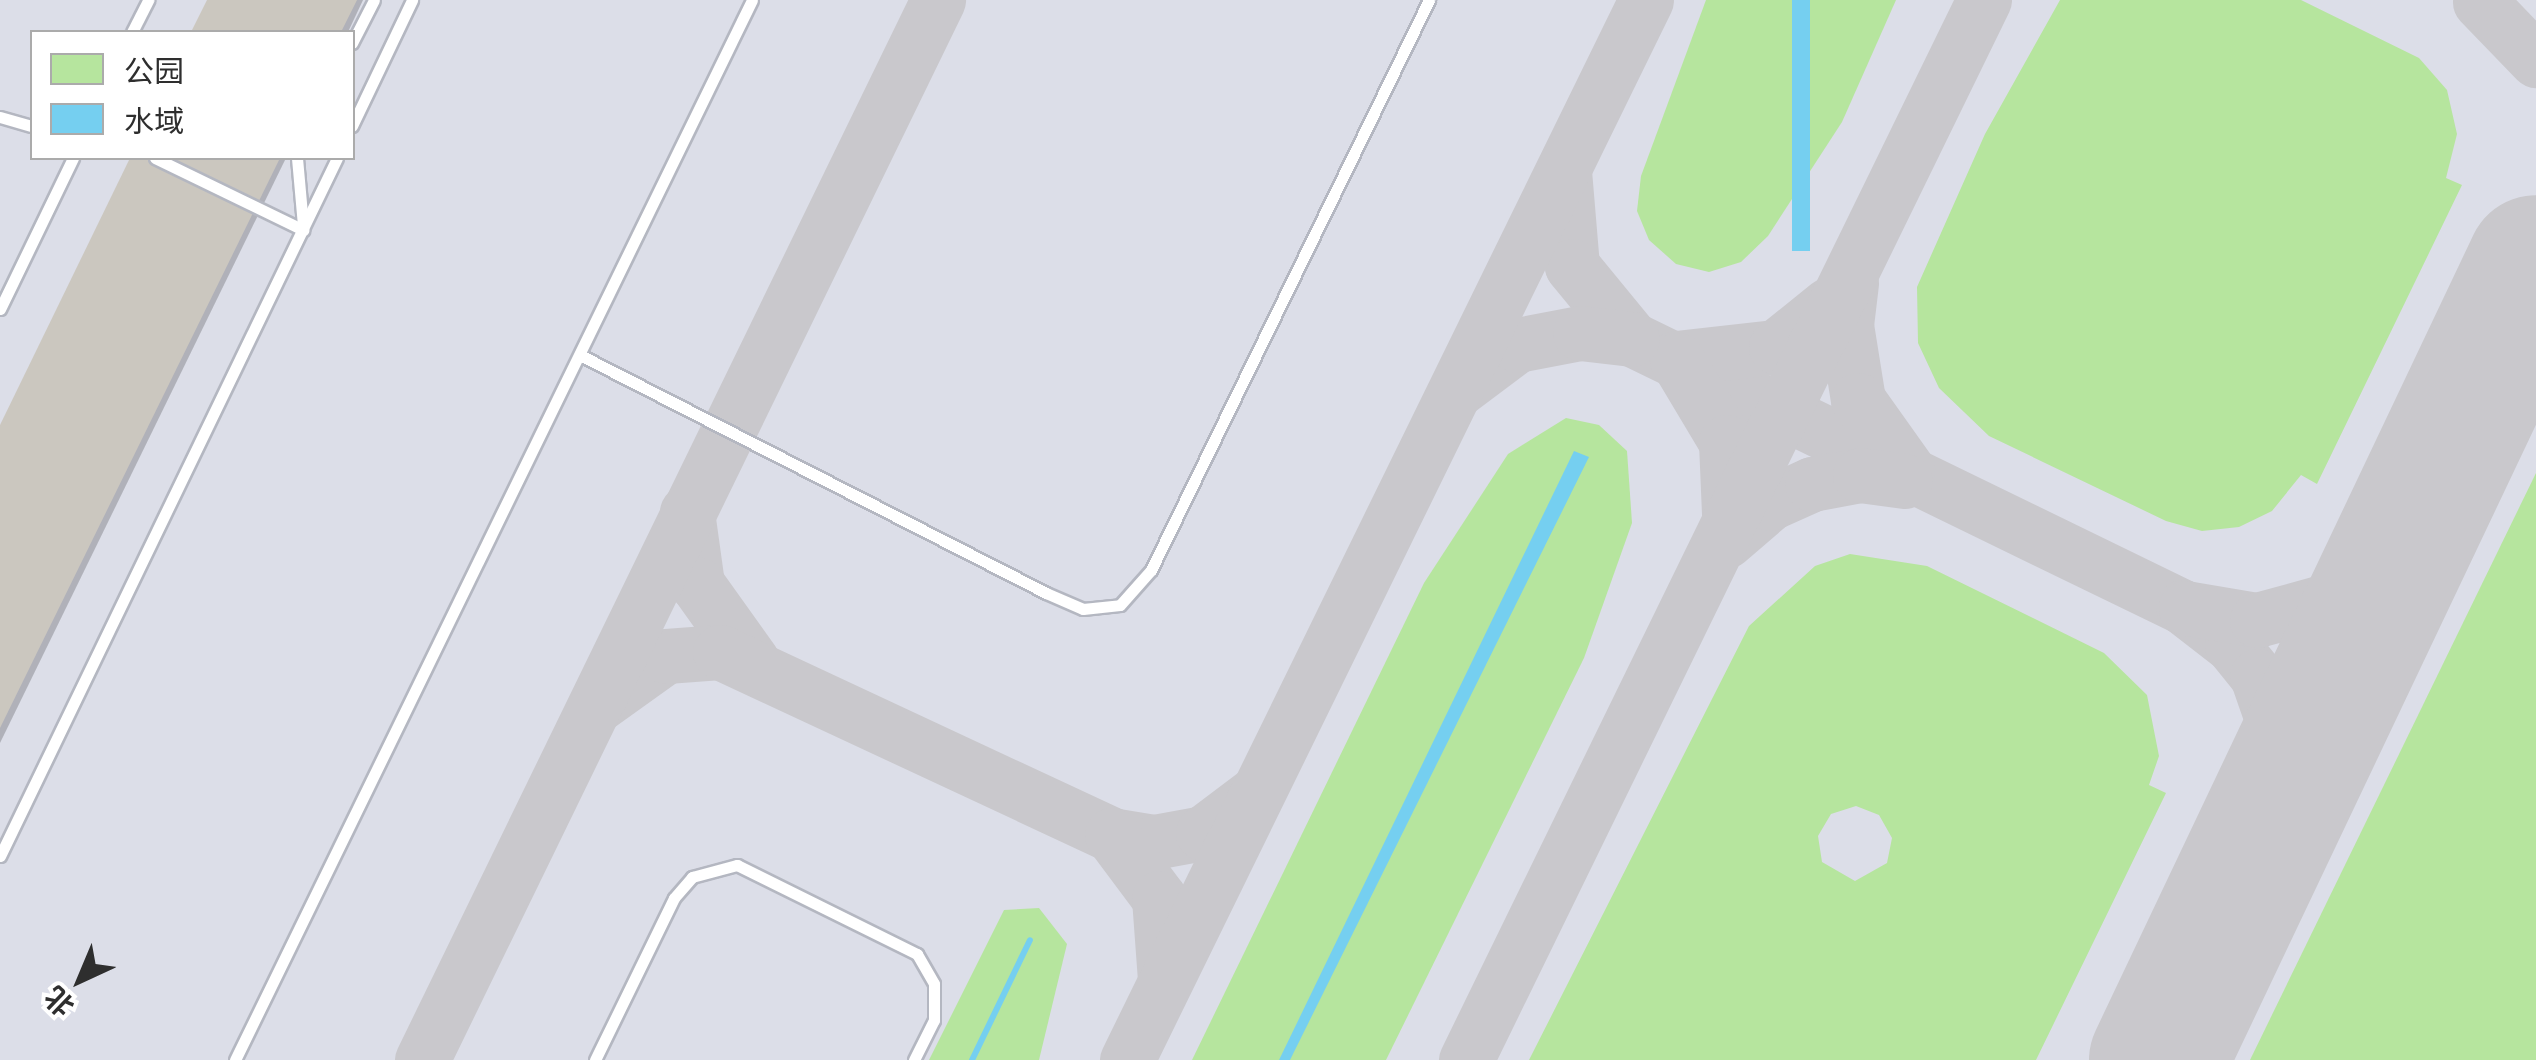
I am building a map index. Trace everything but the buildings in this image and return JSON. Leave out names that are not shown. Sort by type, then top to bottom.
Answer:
[{"type":"lane","points":[[133,30],[148,0]]},
{"type":"lane","points":[[355,38],[374,0]]},
{"type":"lane","points":[[355,120],[412,0]]},
{"type":"lane","points":[[236,1060],[752,0]]},
{"type":"lane","points":[[580,356],[1046,593],[1084,609],[1120,604],[1151,570],[1429,0]]},
{"type":"lane","points":[[0,117],[30,125]]},
{"type":"lane","points":[[0,310],[71,160]]},
{"type":"lane","points":[[159,160],[303,230]]},
{"type":"lane","points":[[297,160],[303,230]]},
{"type":"lane","points":[[0,856],[337,160]]},
{"type":"lane","points":[[595,1060],[674,898],[692,877],[737,865],[917,954],[934,984],[934,1020],[914,1060]]},
{"type":"shaded area","points":[[0,0],[2536,0],[2536,1060],[0,1060]]},
{"type":"green space","points":[[1706,0],[1896,0],[1842,122],[1768,236],[1741,262],[1709,272],[1676,264],[1649,240],[1637,211],[1641,176]]},
{"type":"green space","points":[[2060,0],[2301,0],[2419,58],[2447,90],[2457,134],[2446,178],[2462,185],[2317,484],[2301,475],[2272,511],[2239,527],[2202,531],[2166,521],[1989,436],[1939,388],[1918,343],[1917,287],[1985,134]]},
{"type":"green space","points":[[1566,418],[1599,425],[1627,451],[1632,523],[1584,658],[1386,1060],[1192,1060],[1424,583],[1508,454]]},
{"type":"green space","points":[[2536,473],[2536,1060],[2250,1060]]},
{"type":"green space","points":[[1850,554],[1927,566],[2104,653],[2147,695],[2159,756],[2149,785],[2166,793],[2036,1060],[1529,1060],[1749,626],[1815,566]],"holes":[[[1856,806],[1879,815],[1892,838],[1887,863],[1855,881],[1822,862],[1818,836],[1831,814]]]},
{"type":"green space","points":[[1039,908],[1067,944],[1039,1060],[929,1060],[1004,910]]},
{"type":"water","points":[[1792,0],[1810,0],[1810,251],[1792,251]]},
{"type":"water","points":[[1574,451],[1589,457],[1290,1060],[1279,1060]]},
{"type":"waterway","points":[[972,1060],[1030,940]]},
{"type":"taxiway","points":[[422,1060],[938,0]]},
{"type":"taxiway","points":[[1127,1060],[1646,0]]},
{"type":"taxiway","points":[[1466,1060],[1984,0]]},
{"type":"taxiway","points":[[2480,2],[2536,60]]},
{"type":"taxiway","points":[[1564,171],[1572,266],[1632,339],[2183,607],[2232,645],[2257,676],[2280,742],[2283,778],[2269,836]]},
{"type":"taxiway","points":[[1851,283],[1846,325],[1858,400],[1907,469]]},
{"type":"taxiway","points":[[1676,358],[1776,347],[1828,305]]},
{"type":"taxiway","points":[[1457,390],[1517,345],[1580,333],[1632,339]]},
{"type":"taxiway","points":[[1677,360],[1726,442],[1729,515]]},
{"type":"taxiway","points":[[1726,541],[1770,503],[1812,484],[1860,475],[1905,481]]},
{"type":"taxiway","points":[[687,512],[697,584],[752,661]]},
{"type":"taxiway","points":[[2186,608],[2257,620],[2334,599],[2375,567],[2414,514]]},
{"type":"taxiway","points":[[600,703],[666,656],[720,652],[1112,835],[1154,842],[1203,833],[1256,793]]},
{"type":"taxiway","points":[[1112,835],[1159,898],[1165,980]]},
{"type":"runway","points":[[2158,1060],[2536,264]]}]
